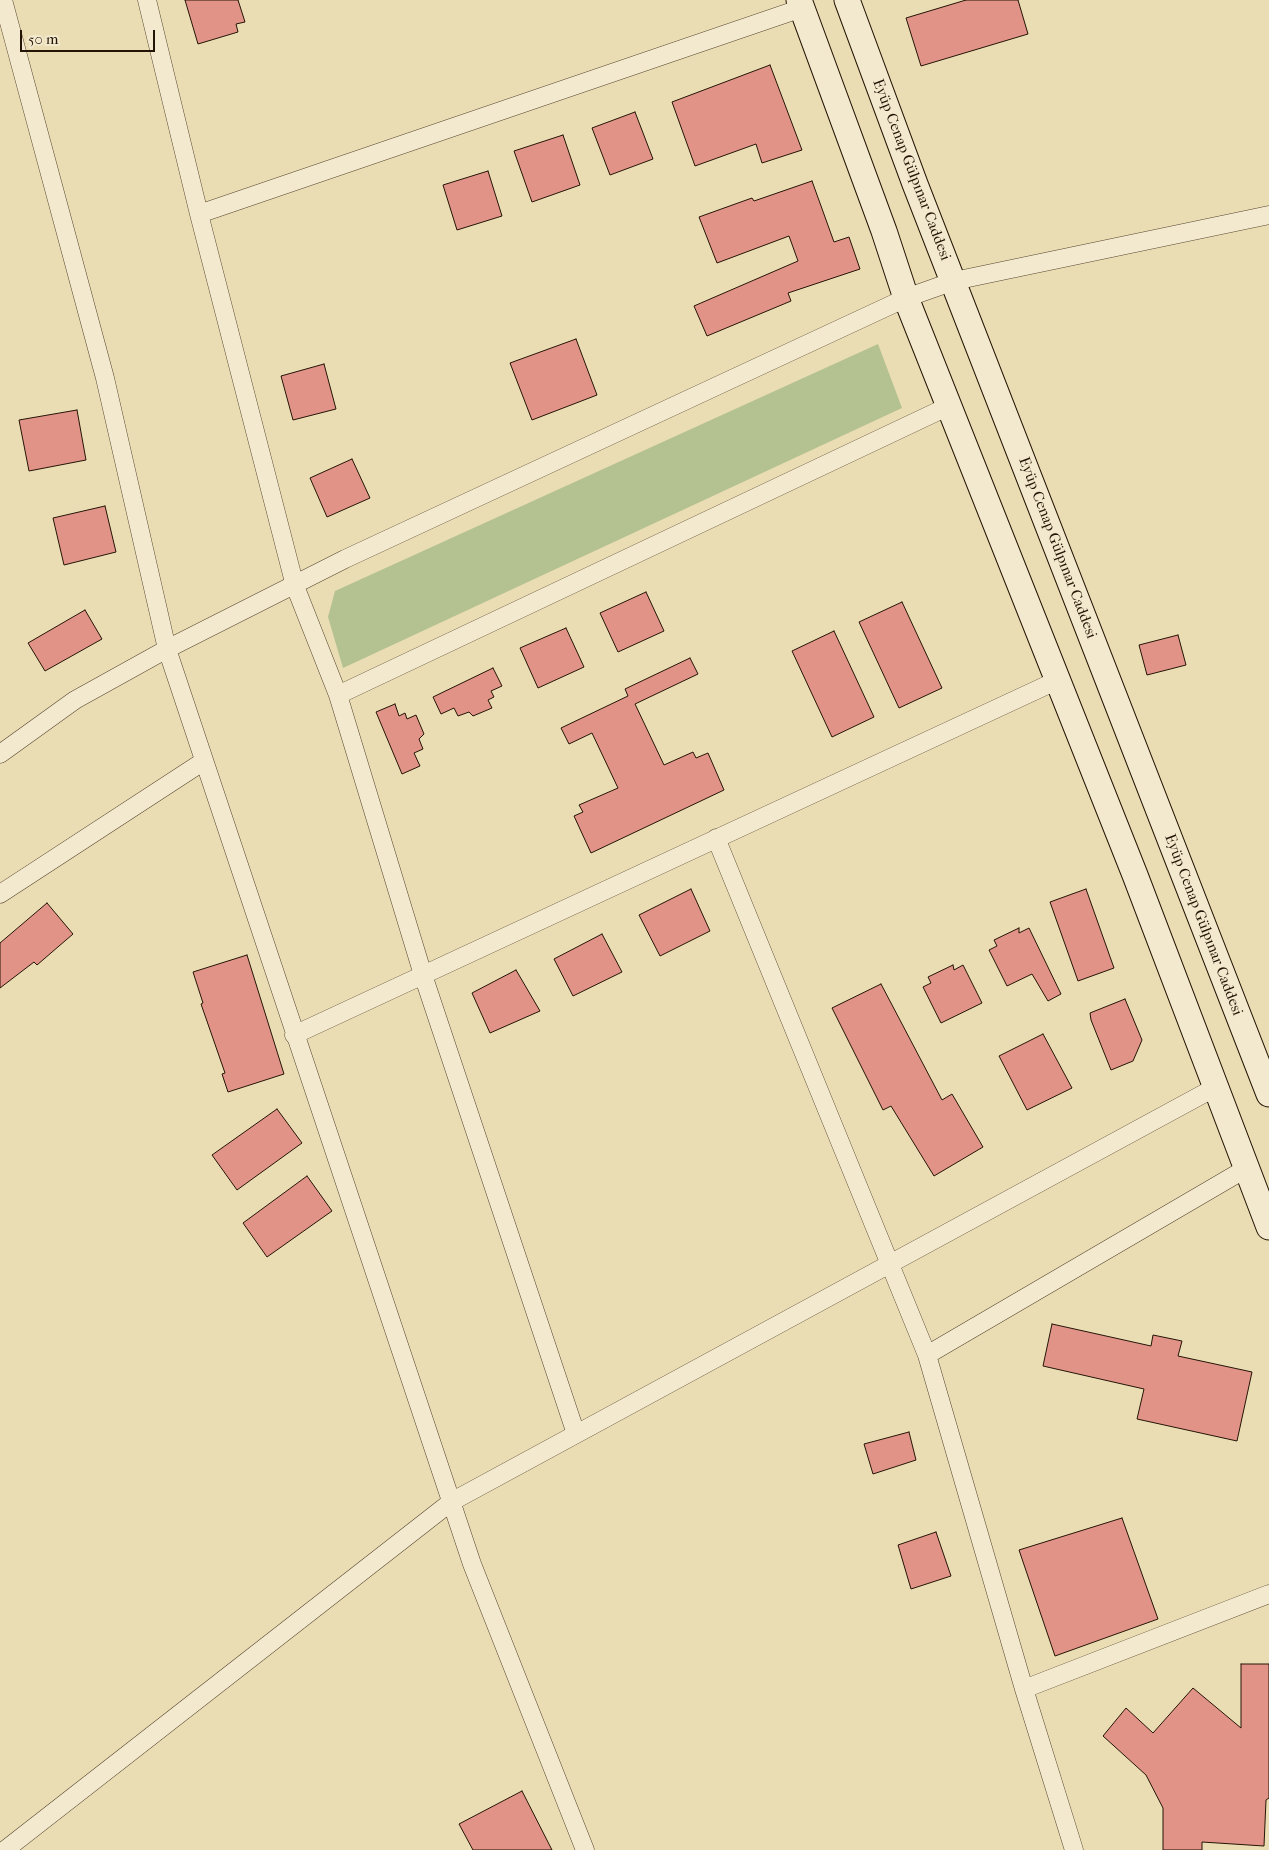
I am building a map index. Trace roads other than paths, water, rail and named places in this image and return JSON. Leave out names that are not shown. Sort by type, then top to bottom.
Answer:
[{"type":"main road","name":"Eyüp Cenap Gülpınar Caddesi","points":[[847,0],[954,282],[1268,1088]]},
{"type":"main road","points":[[800,4],[884,231],[906,298],[1058,680],[1269,1227]]},
{"type":"street","points":[[4,0],[105,378],[167,649],[294,1036],[472,1564],[585,1850]]},
{"type":"street","points":[[147,0],[199,214],[295,586],[338,695],[423,975],[576,1434]]},
{"type":"street","points":[[199,214],[800,4]]},
{"type":"street","points":[[0,754],[75,700],[167,649],[295,586],[345,559],[906,298],[954,282],[1269,215]]},
{"type":"street","points":[[338,695],[949,406]]},
{"type":"street","points":[[294,1036],[1058,680]]},
{"type":"street","points":[[0,894],[204,761]]},
{"type":"street","points":[[716,838],[927,1355],[1024,1689],[1074,1850]]},
{"type":"street","points":[[5,1850],[451,1502],[1216,1087]]},
{"type":"street","points":[[927,1355],[1246,1168]]},
{"type":"street","points":[[1024,1689],[1269,1594]]}]
